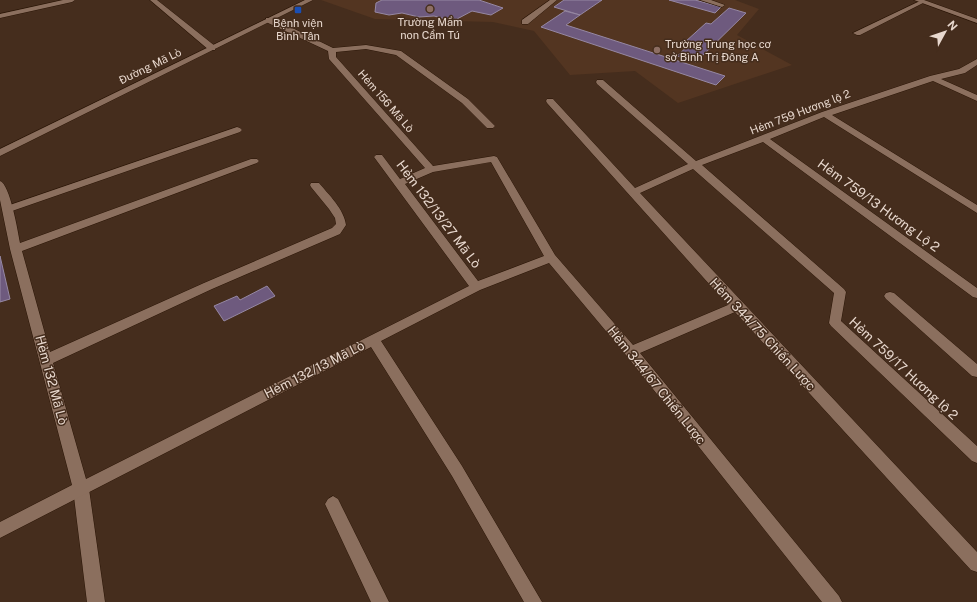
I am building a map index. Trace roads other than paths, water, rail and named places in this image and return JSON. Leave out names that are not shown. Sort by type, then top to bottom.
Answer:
[{"type":"street","points":[[0,16],[72,0]]},
{"type":"street","points":[[153,0],[212,48]]},
{"type":"street","name":"Đường Mã Lò","points":[[0,153],[310,0]]},
{"type":"street","points":[[526,22],[554,0]]},
{"type":"street","points":[[703,0],[722,5]]},
{"type":"street","points":[[857,33],[919,1],[977,21]]},
{"type":"street","points":[[269,20],[332,50],[366,46],[398,53],[465,101],[490,126]]},
{"type":"street","name":"Hẻm 156 Mã Lò","points":[[332,50],[332,57],[431,169]]},
{"type":"street","name":"Hẻm 759 Hương lộ 2","points":[[634,192],[694,166],[825,114],[932,78],[962,71],[977,61]]},
{"type":"street","points":[[932,78],[977,98]]},
{"type":"street","points":[[600,82],[694,166]]},
{"type":"street","name":"Hẻm 344/75 Chiến Lược","points":[[550,101],[737,306],[977,564]]},
{"type":"street","points":[[825,114],[977,210]]},
{"type":"street","points":[[8,209],[237,130]]},
{"type":"street","name":"Hẻm 759/13 Hương Lộ 2","points":[[764,139],[977,294]]},
{"type":"street","name":"Hẻm 132/13/27 Mã Lò","points":[[378,157],[476,287]]},
{"type":"street","name":"Hẻm 344/67 Chiến Lược","points":[[431,169],[494,158],[551,258],[631,351],[833,602]]},
{"type":"street","points":[[16,249],[254,161]]},
{"type":"street","name":"Hẻm 759/17 Hương lộ 2","points":[[694,166],[840,292],[835,323],[977,456]]},
{"type":"street","points":[[398,183],[431,169]]},
{"type":"street","name":"Hẻm 132 Mã Lò","points":[[0,184],[8,209],[16,249],[81,489],[96,602]]},
{"type":"street","points":[[46,360],[208,286],[336,231],[342,225],[340,218],[315,185]]},
{"type":"street","name":"Hẻm 132/13 Mã Lò","points":[[81,489],[476,287],[551,258]]},
{"type":"street","points":[[890,296],[977,372]]},
{"type":"street","points":[[631,351],[737,306]]},
{"type":"street","points":[[373,339],[457,471],[534,602]]},
{"type":"street","points":[[0,530],[81,489]]},
{"type":"street","points":[[333,504],[380,602]]},
{"type":"place","name":"Trường Mầm non Cẩm Tú","points":[[430,9]]},
{"type":"place","name":"Bệnh viện Bình Tân","points":[[298,10]]},
{"type":"place","name":"Trường Trung học cơ sở Bình Trị Đông A","points":[[657,50]]}]
